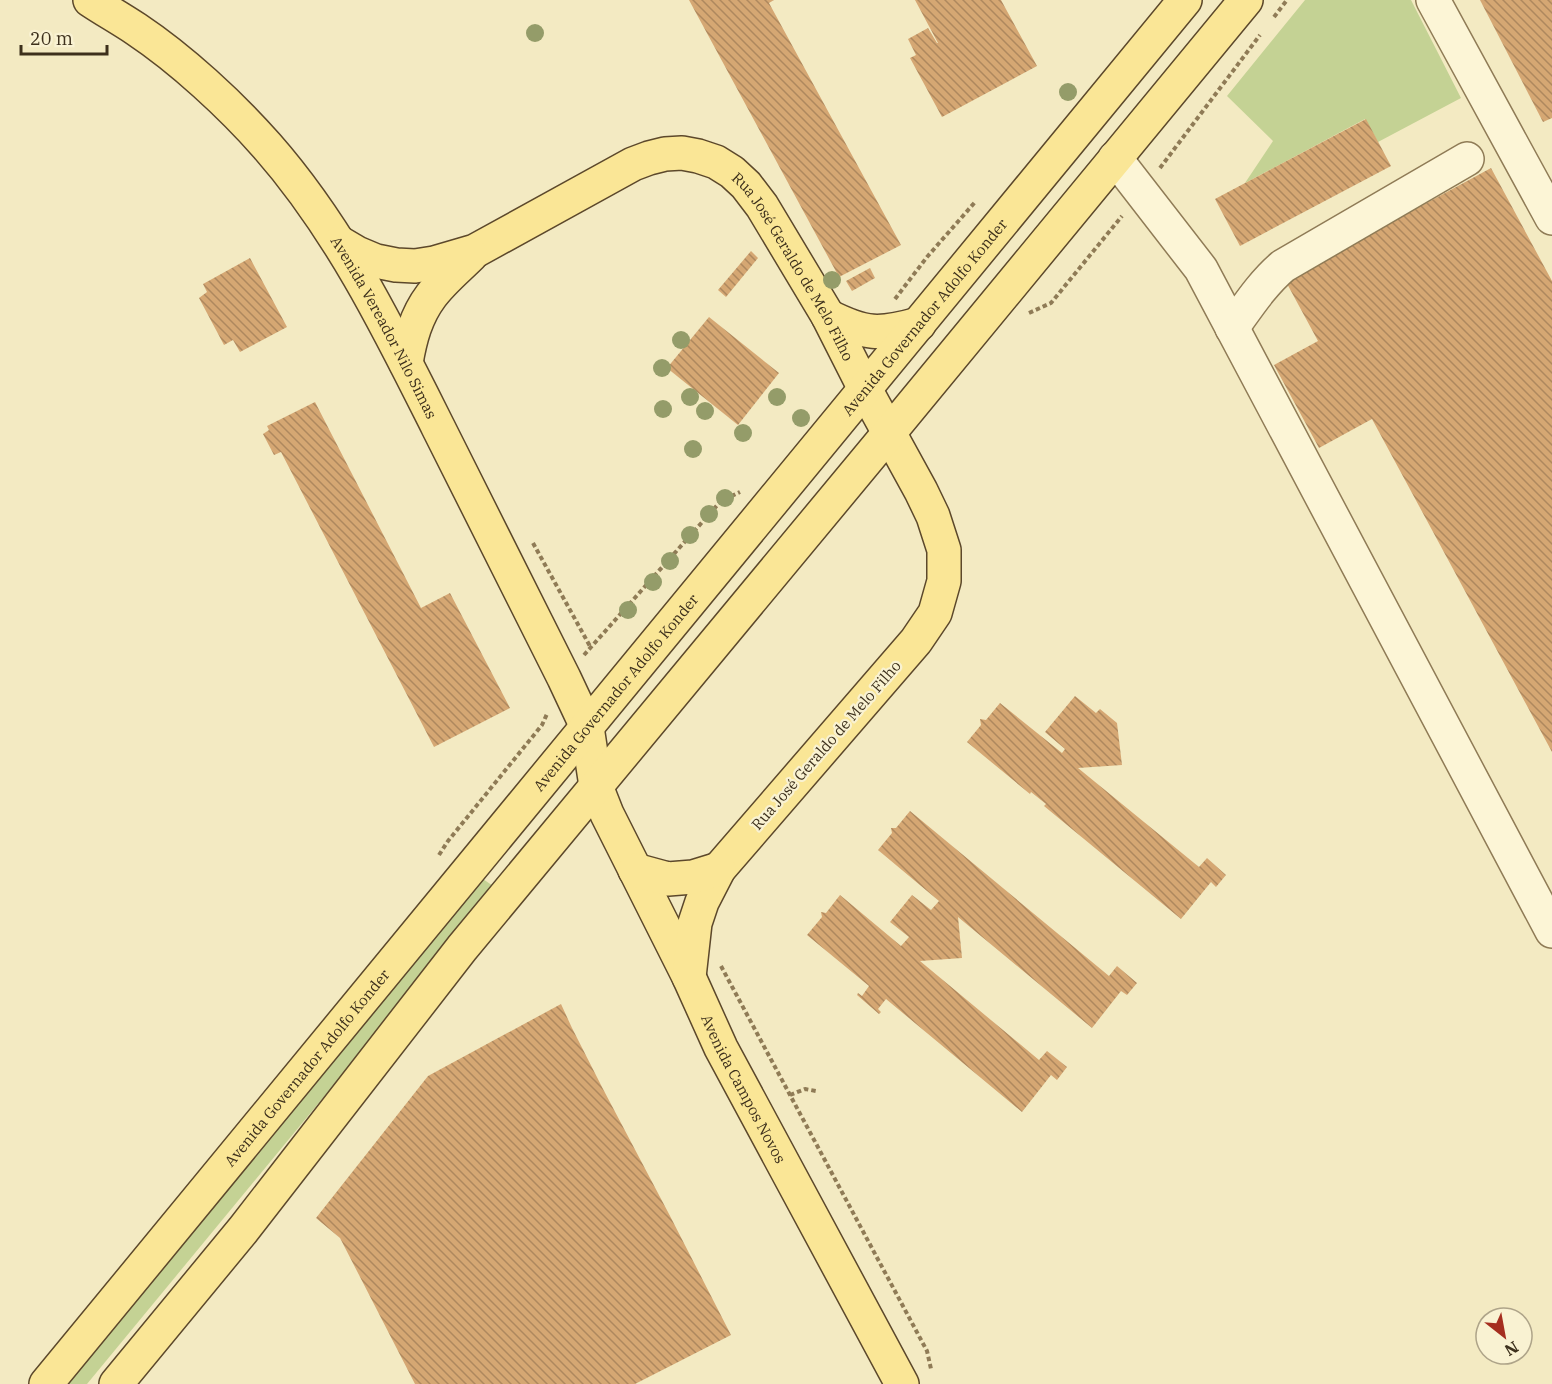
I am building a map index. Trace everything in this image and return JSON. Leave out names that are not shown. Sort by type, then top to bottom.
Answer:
[{"type":"main road","name":"Avenida Vereador Nilo Simas","points":[[90,0],[137,30],[184,65],[228,106],[266,145],[301,187],[340,243],[406,363],[548,646],[586,727],[596,786]]},
{"type":"main road","name":"Avenida Governador Adolfo Konder","points":[[46,1384],[1185,0]]},
{"type":"main road","points":[[116,1384],[243,1230],[462,948],[1246,0]]},
{"type":"main road","name":"Rua José Geraldo de Melo Filho","points":[[340,243],[357,254],[376,261],[415,266],[434,264],[475,251],[633,164],[649,158],[682,153],[716,162],[746,185],[762,206],[828,316],[933,516],[944,550],[944,581],[935,613],[916,640],[719,869],[702,902],[695,923],[689,976]]},
{"type":"main road","name":"Rua José Geraldo de Melo Filho","points":[[406,363],[410,340],[424,305],[432,293],[475,251]]},
{"type":"main road","points":[[828,316],[849,327],[880,333],[919,324]]},
{"type":"main road","name":"Avenida Campos Novos","points":[[596,786],[606,814],[689,976],[721,1048],[902,1384]]},
{"type":"main road","points":[[635,870],[668,879],[693,877],[719,869]]},
{"type":"street","points":[[1433,0],[1552,218]]},
{"type":"street","points":[[1115,158],[1201,269],[1552,931]]},
{"type":"street","points":[[1232,328],[1258,291],[1283,266],[1467,159]]},
{"type":"path","points":[[719,964],[927,1351],[931,1370]]},
{"type":"path","points":[[790,1095],[805,1089],[816,1091]]},
{"type":"green space","points":[[1305,0],[1411,0],[1461,98],[1378,142],[1365,119],[1245,183],[1273,141],[1227,96]]},
{"type":"green space","points":[[483,879],[496,888],[87,1384],[67,1384]]},
{"type":"building","points":[[689,0],[774,0],[769,3],[901,245],[839,277]]},
{"type":"building","points":[[915,0],[1001,0],[1037,66],[942,117],[910,58],[916,55],[908,39],[928,28],[938,43]]},
{"type":"building","points":[[1480,0],[1552,0],[1552,118],[1543,122]]},
{"type":"building","points":[[1366,119],[1391,166],[1240,246],[1215,199]]},
{"type":"building","points":[[1491,168],[1552,281],[1552,752],[1372,419],[1319,448],[1274,365],[1318,341],[1285,280]]},
{"type":"building","points":[[751,251],[758,258],[726,297],[718,290]]},
{"type":"building","points":[[250,258],[287,327],[240,352],[233,340],[224,345],[199,298],[207,292],[203,284]]},
{"type":"building","points":[[870,268],[875,278],[852,291],[846,281]]},
{"type":"building","points":[[709,317],[779,373],[738,425],[667,368]]},
{"type":"building","points":[[315,402],[421,608],[450,593],[510,708],[434,747],[281,452],[274,455],[263,434],[269,430],[267,426]]},
{"type":"building","points":[[1075,696],[1096,713],[1100,709],[1117,723],[1122,765],[1078,768],[1199,867],[1207,858],[1226,875],[1216,887],[1211,882],[1181,919],[1044,806],[1046,804],[1031,792],[1030,794],[967,742],[981,725],[980,719],[986,720],[1000,703],[1062,753],[1065,749],[1045,732]]},
{"type":"building","points":[[910,811],[1109,976],[1117,966],[1137,983],[1127,995],[1121,991],[1092,1028],[958,917],[962,958],[920,961],[1039,1060],[1047,1051],[1067,1067],[1057,1080],[1051,1075],[1022,1112],[886,999],[878,1009],[881,1012],[879,1014],[857,995],[858,993],[862,996],[869,986],[807,935],[822,917],[821,912],[826,913],[840,895],[901,946],[909,937],[890,922],[912,895],[931,910],[939,901],[878,850],[892,833],[891,828],[896,828]]},
{"type":"building","points":[[561,1004],[731,1335],[635,1384],[415,1384],[340,1238],[316,1218],[428,1076]]}]
